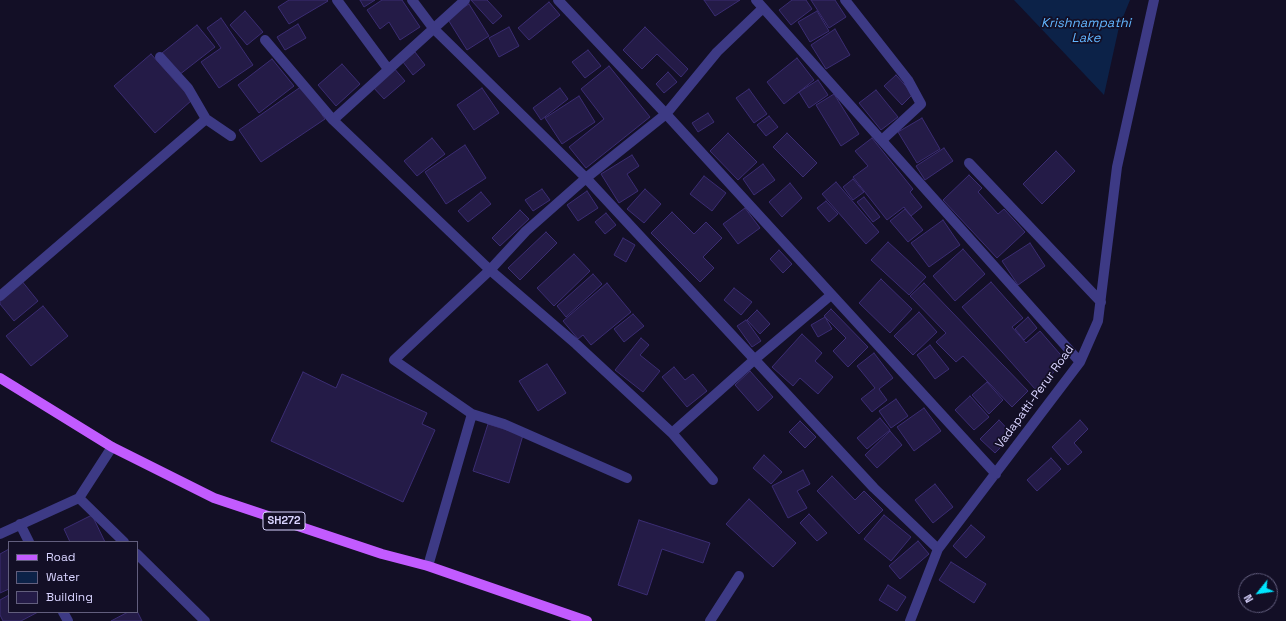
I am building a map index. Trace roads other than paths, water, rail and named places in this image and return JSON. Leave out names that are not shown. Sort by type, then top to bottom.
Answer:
[{"type":"main road","name":"SH272","points":[[0,378],[112,446],[214,498],[382,554],[428,566],[586,621]]},
{"type":"street","points":[[337,0],[388,69]]},
{"type":"street","points":[[412,0],[433,28],[586,178],[874,488],[938,549]]},
{"type":"street","points":[[333,120],[465,0]]},
{"type":"street","points":[[558,0],[666,114],[996,474]]},
{"type":"street","points":[[756,0],[1080,362]]},
{"type":"street","points":[[845,0],[908,80],[921,104],[882,140]]},
{"type":"street","name":"Vadapatti-Perur Road","points":[[910,621],[938,549],[1080,362],[1098,321],[1117,168],[1154,0]]},
{"type":"street","points":[[627,478],[504,424],[472,414],[394,360],[490,270],[526,231],[586,178],[666,114],[717,52],[763,8]]},
{"type":"street","points":[[265,40],[333,120],[490,270],[576,344],[672,433],[714,480]]},
{"type":"street","points":[[160,57],[188,88],[206,119],[231,136]]},
{"type":"street","points":[[0,296],[206,119]]},
{"type":"street","points":[[969,163],[1101,302]]},
{"type":"street","points":[[672,433],[754,360],[831,295]]},
{"type":"street","points":[[428,566],[472,414]]},
{"type":"street","points":[[0,534],[79,498],[112,446]]},
{"type":"street","points":[[79,498],[123,541]]},
{"type":"street","points":[[20,524],[28,541]]},
{"type":"street","points":[[138,555],[205,621]]},
{"type":"street","points":[[710,621],[739,576]]},
{"type":"water","name":"Krishnampathi Lake","points":[[1014,0],[1130,0],[1119,27],[1104,95]]}]
